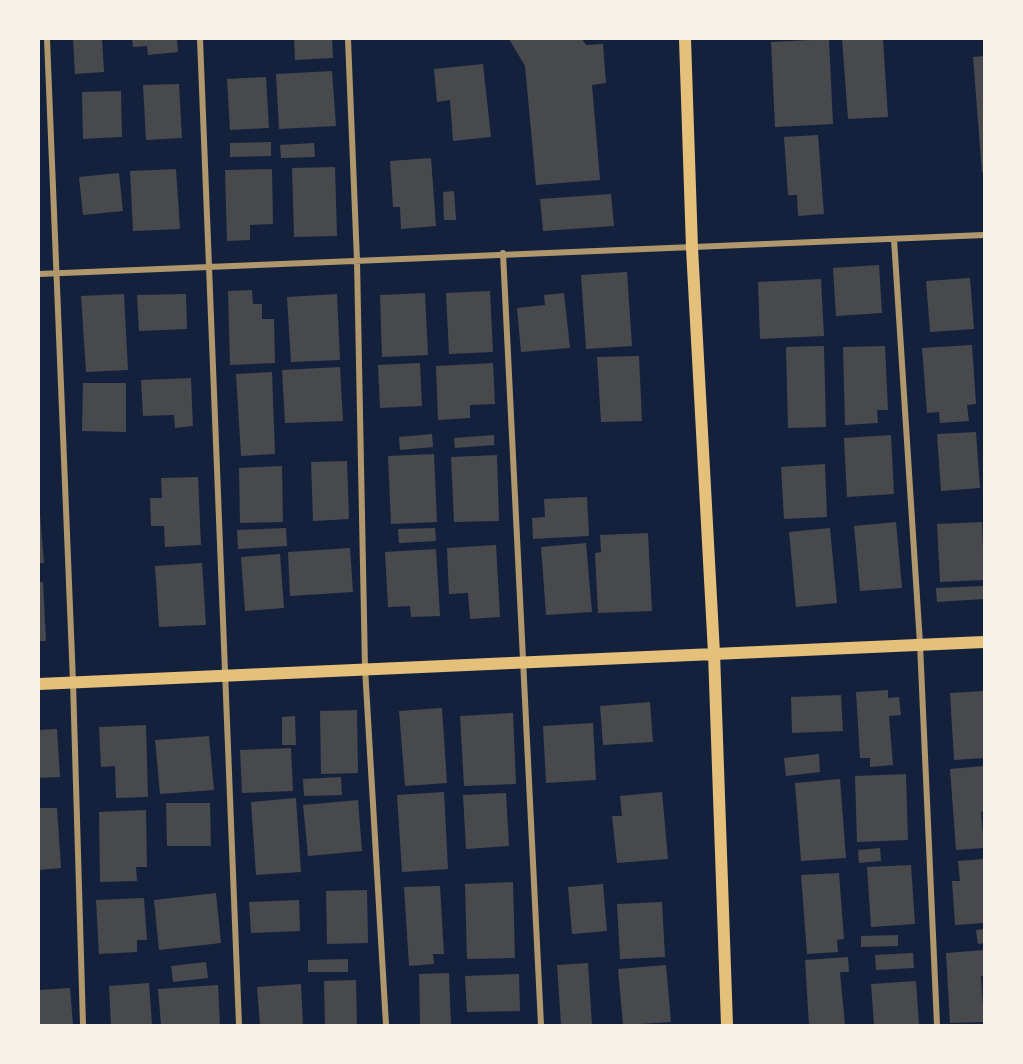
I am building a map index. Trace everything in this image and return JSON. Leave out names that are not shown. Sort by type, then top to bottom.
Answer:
[{"type":"main road","points":[[685,39],[692,248],[714,653],[728,1025]]},
{"type":"main road","points":[[39,684],[984,642]]},
{"type":"street","points":[[47,39],[73,682],[83,1025]]},
{"type":"street","points":[[200,39],[207,267],[239,1025]]},
{"type":"street","points":[[348,39],[357,261],[365,668],[386,1025]]},
{"type":"street","points":[[39,274],[503,253],[692,248],[984,235]]},
{"type":"street","points":[[894,239],[920,644],[937,1025]]},
{"type":"street","points":[[503,253],[541,1025]]},
{"type":"building","points":[[73,39],[102,39],[104,72],[75,74]]},
{"type":"building","points":[[132,39],[177,39],[178,52],[148,55],[147,46],[133,47]]},
{"type":"building","points":[[294,39],[332,39],[333,58],[295,60]]},
{"type":"building","points":[[509,39],[582,39],[586,45],[603,44],[606,83],[592,85],[600,180],[536,185],[525,66]]},
{"type":"building","points":[[829,39],[833,124],[775,127],[771,42]]},
{"type":"building","points":[[842,39],[883,39],[888,117],[848,119]]},
{"type":"building","points":[[984,56],[984,172],[982,172],[973,57]]},
{"type":"building","points":[[483,64],[491,137],[453,141],[450,100],[437,102],[434,69]]},
{"type":"building","points":[[332,71],[336,126],[279,129],[276,74]]},
{"type":"building","points":[[266,77],[269,128],[230,130],[227,79]]},
{"type":"building","points":[[179,84],[182,138],[146,140],[143,85]]},
{"type":"building","points":[[121,91],[122,137],[83,139],[82,92]]},
{"type":"building","points":[[818,135],[824,214],[798,216],[797,195],[788,195],[784,137]]},
{"type":"building","points":[[271,142],[271,156],[230,157],[230,143]]},
{"type":"building","points":[[314,143],[315,157],[281,158],[280,145]]},
{"type":"building","points":[[431,158],[436,226],[401,229],[400,207],[393,207],[390,161]]},
{"type":"building","points":[[335,167],[337,236],[294,237],[292,168]]},
{"type":"building","points":[[176,169],[180,229],[133,231],[130,171]]},
{"type":"building","points":[[272,169],[273,224],[250,225],[250,240],[227,241],[225,170]]},
{"type":"building","points":[[119,173],[123,211],[83,215],[79,177]]},
{"type":"building","points":[[454,191],[456,220],[444,220],[443,192]]},
{"type":"building","points":[[611,194],[614,226],[543,231],[540,199]]},
{"type":"building","points":[[879,265],[882,313],[836,316],[833,268]]},
{"type":"building","points":[[627,272],[632,346],[586,349],[581,275]]},
{"type":"building","points":[[970,278],[974,329],[930,332],[926,281]]},
{"type":"building","points":[[821,279],[824,336],[760,339],[758,282]]},
{"type":"building","points":[[252,290],[253,304],[262,304],[262,319],[274,319],[275,363],[230,365],[228,291]]},
{"type":"building","points":[[490,291],[493,352],[449,354],[446,293]]},
{"type":"building","points":[[425,293],[428,355],[382,357],[380,295]]},
{"type":"building","points":[[564,293],[570,348],[521,352],[517,308],[545,305],[544,295]]},
{"type":"building","points":[[124,294],[128,370],[86,372],[81,296]]},
{"type":"building","points":[[186,294],[187,329],[139,331],[137,295]]},
{"type":"building","points":[[337,294],[340,360],[291,362],[287,297]]},
{"type":"building","points":[[972,345],[976,404],[967,405],[969,421],[940,423],[939,412],[927,413],[922,348]]},
{"type":"building","points":[[824,346],[826,427],[788,428],[786,347]]},
{"type":"building","points":[[885,346],[888,410],[877,410],[878,423],[845,425],[843,347]]},
{"type":"building","points":[[639,356],[642,421],[601,422],[597,357]]},
{"type":"building","points":[[420,363],[422,406],[380,408],[378,365]]},
{"type":"building","points":[[493,363],[495,404],[470,405],[470,418],[438,420],[436,366]]},
{"type":"building","points":[[340,367],[343,421],[285,423],[282,370]]},
{"type":"building","points":[[272,372],[275,454],[241,456],[236,374]]},
{"type":"building","points":[[191,378],[193,426],[175,428],[174,415],[143,416],[141,380]]},
{"type":"building","points":[[83,383],[126,383],[126,432],[82,431]]},
{"type":"building","points":[[976,432],[980,488],[941,491],[937,434]]},
{"type":"building","points":[[432,434],[433,447],[400,450],[399,437]]},
{"type":"building","points":[[494,435],[494,445],[455,448],[454,438]]},
{"type":"building","points":[[891,435],[894,494],[847,497],[844,438]]},
{"type":"building","points":[[434,454],[437,522],[391,524],[388,456]]},
{"type":"building","points":[[497,455],[499,521],[454,522],[451,457]]},
{"type":"building","points":[[347,461],[349,519],[313,521],[311,462]]},
{"type":"building","points":[[825,464],[827,517],[784,519],[781,467]]},
{"type":"building","points":[[282,466],[283,522],[240,523],[239,468]]},
{"type":"building","points":[[198,477],[201,545],[165,547],[164,526],[151,526],[150,498],[162,498],[161,478]]},
{"type":"building","points":[[587,497],[589,536],[533,539],[532,518],[545,517],[544,499]]},
{"type":"building","points":[[39,502],[44,563],[39,563]]},
{"type":"building","points":[[896,522],[902,588],[860,591],[854,526]]},
{"type":"building","points":[[982,522],[984,580],[940,582],[937,524]]},
{"type":"building","points":[[286,528],[287,546],[238,549],[237,530]]},
{"type":"building","points":[[435,528],[436,541],[399,543],[398,529]]},
{"type":"building","points":[[830,528],[837,603],[796,607],[789,532]]},
{"type":"building","points":[[648,533],[652,611],[598,613],[595,553],[601,552],[600,535]]},
{"type":"building","points":[[586,543],[592,612],[546,615],[541,547]]},
{"type":"building","points":[[496,545],[500,617],[470,619],[468,593],[449,594],[447,548]]},
{"type":"building","points":[[350,548],[353,592],[290,596],[288,552]]},
{"type":"building","points":[[436,549],[440,616],[411,617],[410,606],[388,607],[385,552]]},
{"type":"building","points":[[280,554],[284,608],[245,611],[241,557]]},
{"type":"building","points":[[202,563],[206,625],[159,627],[155,566]]},
{"type":"building","points":[[39,582],[43,582],[46,641],[39,641]]},
{"type":"building","points":[[984,586],[984,599],[937,602],[936,588]]},
{"type":"building","points":[[888,690],[888,698],[899,697],[901,715],[889,716],[893,765],[870,767],[870,758],[860,758],[856,692]]},
{"type":"building","points":[[984,691],[984,758],[954,760],[950,693]]},
{"type":"building","points":[[841,695],[843,731],[792,733],[791,697]]},
{"type":"building","points":[[650,702],[653,742],[603,745],[600,706]]},
{"type":"building","points":[[442,708],[447,783],[405,786],[399,711]]},
{"type":"building","points":[[357,710],[358,773],[321,774],[320,711]]},
{"type":"building","points":[[513,713],[516,784],[464,786],[460,716]]},
{"type":"building","points":[[295,716],[296,745],[282,745],[282,717]]},
{"type":"building","points":[[593,723],[596,780],[546,783],[543,726]]},
{"type":"building","points":[[146,725],[148,797],[116,798],[115,766],[101,767],[99,727]]},
{"type":"building","points":[[57,729],[60,777],[39,778],[39,730]]},
{"type":"building","points":[[209,736],[214,790],[160,794],[155,740]]},
{"type":"building","points":[[291,748],[293,791],[242,793],[240,750]]},
{"type":"building","points":[[819,754],[820,772],[786,776],[784,758]]},
{"type":"building","points":[[984,766],[984,811],[981,812],[984,848],[956,850],[950,769]]},
{"type":"building","points":[[906,774],[908,840],[857,842],[855,776]]},
{"type":"building","points":[[341,777],[342,795],[304,796],[303,779]]},
{"type":"building","points":[[840,779],[846,858],[801,861],[795,783]]},
{"type":"building","points":[[444,792],[448,869],[402,872],[397,795]]},
{"type":"building","points":[[662,792],[668,859],[617,863],[612,816],[622,816],[620,796]]},
{"type":"building","points":[[506,793],[509,846],[466,849],[463,795]]},
{"type":"building","points":[[296,798],[301,872],[256,875],[251,802]]},
{"type":"building","points":[[358,800],[362,851],[308,856],[303,805]]},
{"type":"building","points":[[166,803],[210,803],[211,846],[167,846]]},
{"type":"building","points":[[39,808],[57,808],[61,868],[39,870]]},
{"type":"building","points":[[146,810],[147,867],[136,867],[137,881],[100,882],[99,812]]},
{"type":"building","points":[[880,848],[881,861],[859,863],[858,850]]},
{"type":"building","points":[[984,859],[984,923],[955,925],[952,881],[960,881],[958,861]]},
{"type":"building","points":[[911,865],[915,924],[871,927],[867,867]]},
{"type":"building","points":[[839,873],[844,939],[837,940],[838,952],[807,954],[801,875]]},
{"type":"building","points":[[513,882],[515,958],[467,959],[465,884]]},
{"type":"building","points":[[603,884],[607,931],[572,934],[568,887]]},
{"type":"building","points":[[440,886],[444,954],[433,954],[434,964],[409,966],[404,887]]},
{"type":"building","points":[[367,890],[368,943],[327,944],[326,891]]},
{"type":"building","points":[[216,893],[221,943],[159,950],[154,900]]},
{"type":"building","points":[[144,898],[147,940],[137,940],[137,952],[99,954],[96,900]]},
{"type":"building","points":[[299,900],[300,931],[251,933],[249,902]]},
{"type":"building","points":[[662,902],[665,957],[620,959],[617,904]]},
{"type":"building","points":[[984,929],[984,943],[978,944],[976,930]]},
{"type":"building","points":[[898,935],[898,946],[861,947],[861,936]]},
{"type":"building","points":[[984,950],[984,976],[981,976],[984,1022],[950,1023],[946,953]]},
{"type":"building","points":[[913,953],[914,968],[876,970],[875,955]]},
{"type":"building","points":[[848,957],[849,972],[840,972],[845,1025],[809,1025],[805,960]]},
{"type":"building","points":[[348,959],[348,972],[308,972],[308,960]]},
{"type":"building","points":[[206,962],[208,978],[173,982],[171,966]]},
{"type":"building","points":[[588,963],[592,1025],[561,1025],[557,965]]},
{"type":"building","points":[[666,965],[671,1022],[623,1025],[618,969]]},
{"type":"building","points":[[449,973],[451,1025],[420,1025],[419,974]]},
{"type":"building","points":[[519,974],[520,1011],[467,1012],[465,976]]},
{"type":"building","points":[[356,980],[357,1025],[325,1025],[324,981]]},
{"type":"building","points":[[916,981],[919,1024],[874,1025],[871,984]]},
{"type":"building","points":[[149,983],[152,1025],[111,1025],[109,986]]},
{"type":"building","points":[[301,984],[303,1025],[260,1025],[257,987]]},
{"type":"building","points":[[218,985],[220,1025],[161,1025],[158,989]]},
{"type":"building","points":[[70,988],[73,1025],[39,1025],[39,990]]}]
